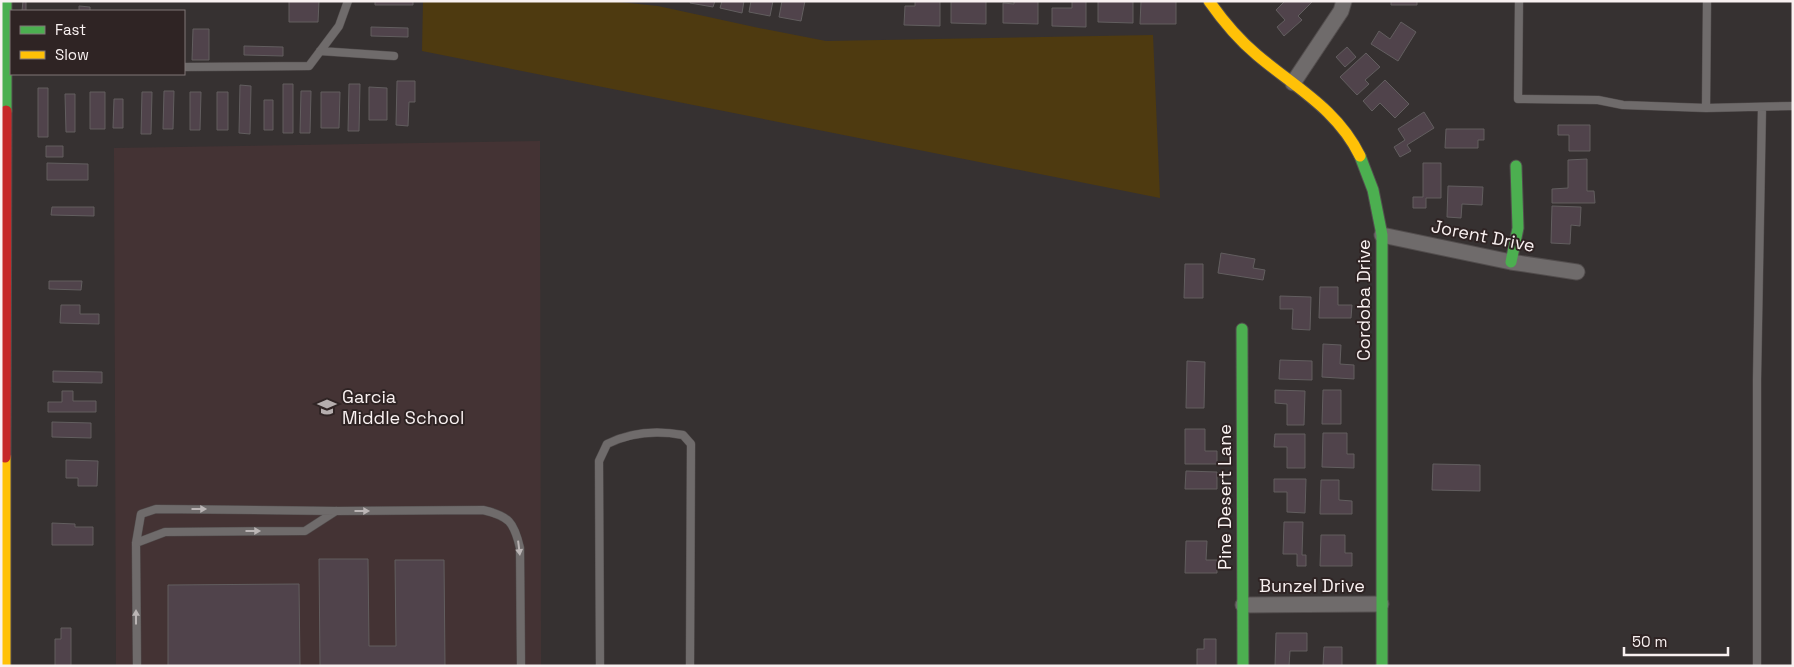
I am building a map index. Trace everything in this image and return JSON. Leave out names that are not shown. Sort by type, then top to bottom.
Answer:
[{"type":"street","points":[[5,666],[9,69],[6,1]]},
{"type":"street","name":"Cordoba Drive","points":[[1209,1],[1222,22],[1242,43],[1312,98],[1339,122],[1370,175],[1378,204],[1382,235],[1382,666]]},
{"type":"street","points":[[1293,83],[1341,11],[1344,1]]},
{"type":"street","points":[[1511,262],[1518,228],[1516,166]]},
{"type":"street","name":"Jorent Drive","points":[[1382,235],[1511,262],[1577,272]]},
{"type":"street","name":"Pine Desert Lane","points":[[1242,329],[1243,666]]},
{"type":"street","name":"Bunzel Drive","points":[[1243,606],[1382,604]]},
{"type":"lane","points":[[185,67],[309,66],[339,26],[348,1]]},
{"type":"lane","points":[[1519,1],[1518,99],[1598,100],[1622,106],[1706,108],[1793,106]]},
{"type":"lane","points":[[1706,108],[1708,1]]},
{"type":"lane","points":[[320,51],[394,56]]},
{"type":"lane","points":[[1757,666],[1757,380],[1762,106]]},
{"type":"lane","points":[[600,666],[599,461],[606,444],[621,437],[642,432],[668,432],[683,435],[691,444],[690,666]]},
{"type":"lane","points":[[136,666],[136,544],[141,514],[156,509],[483,510],[501,514],[516,529],[520,548],[521,666]]},
{"type":"lane","points":[[136,544],[165,532],[305,531],[336,511]]},
{"type":"shaded area","points":[[423,1],[609,1],[658,6],[826,41],[1153,35],[1160,198],[422,51]]},
{"type":"shaded area","name":"Garcia Middle School","points":[[540,141],[541,666],[116,666],[114,148]]},
{"type":"building","points":[[23,1],[26,1],[26,10],[22,10]]},
{"type":"building","points":[[289,1],[319,1],[318,22],[289,22]]},
{"type":"building","points":[[375,1],[413,1],[413,5],[375,5]]},
{"type":"building","points":[[691,1],[715,1],[713,7],[690,3]]},
{"type":"building","points":[[722,1],[744,1],[742,13],[720,8]]},
{"type":"building","points":[[751,1],[773,1],[770,16],[749,12]]},
{"type":"building","points":[[782,1],[805,1],[801,21],[779,17]]},
{"type":"building","points":[[915,1],[940,1],[940,26],[904,25],[905,6],[915,6]]},
{"type":"building","points":[[951,1],[986,1],[986,24],[951,23]]},
{"type":"building","points":[[1014,1],[1038,1],[1038,24],[1003,23],[1003,3],[1014,4]]},
{"type":"building","points":[[1072,1],[1086,1],[1086,27],[1052,26],[1052,8],[1072,8]]},
{"type":"building","points":[[1098,1],[1133,1],[1133,23],[1098,22]]},
{"type":"building","points":[[1141,1],[1176,1],[1176,24],[1140,24]]},
{"type":"building","points":[[1285,1],[1313,1],[1298,16],[1302,20],[1284,36],[1277,27],[1285,20],[1276,10]]},
{"type":"building","points":[[1391,1],[1417,1],[1417,5],[1391,5]]},
{"type":"building","points":[[79,6],[90,7],[90,10],[79,10]]},
{"type":"building","points":[[1401,22],[1416,32],[1398,61],[1371,44],[1379,31],[1390,39]]},
{"type":"building","points":[[371,27],[408,28],[408,37],[371,36]]},
{"type":"building","points":[[193,29],[209,29],[209,60],[192,60]]},
{"type":"building","points":[[244,46],[283,47],[283,56],[244,55]]},
{"type":"building","points":[[1347,47],[1356,57],[1345,67],[1336,57]]},
{"type":"building","points":[[1366,53],[1380,67],[1365,80],[1369,84],[1357,95],[1340,77]]},
{"type":"building","points":[[1385,80],[1409,104],[1395,118],[1380,103],[1372,111],[1363,101]]},
{"type":"building","points":[[397,81],[415,81],[415,102],[409,102],[408,126],[396,125]]},
{"type":"building","points":[[283,84],[293,84],[293,133],[283,133]]},
{"type":"building","points":[[349,84],[360,84],[359,131],[348,131]]},
{"type":"building","points":[[240,85],[251,86],[250,134],[239,133]]},
{"type":"building","points":[[369,87],[387,88],[387,120],[369,120]]},
{"type":"building","points":[[38,88],[48,88],[48,137],[38,137]]},
{"type":"building","points":[[164,91],[174,91],[173,129],[163,129]]},
{"type":"building","points":[[301,91],[311,91],[310,133],[300,133]]},
{"type":"building","points":[[90,92],[105,92],[105,129],[90,129]]},
{"type":"building","points":[[142,92],[152,92],[151,134],[141,134]]},
{"type":"building","points":[[190,92],[201,92],[200,130],[190,130]]},
{"type":"building","points":[[217,92],[228,92],[228,130],[217,130]]},
{"type":"building","points":[[321,92],[340,92],[339,128],[321,128]]},
{"type":"building","points":[[65,94],[75,94],[75,132],[66,132]]},
{"type":"building","points":[[114,99],[123,99],[123,128],[113,128]]},
{"type":"building","points":[[264,100],[273,100],[273,130],[264,130]]},
{"type":"building","points":[[1424,112],[1434,128],[1407,145],[1411,151],[1400,157],[1394,147],[1405,140],[1398,129]]},
{"type":"building","points":[[1558,125],[1590,125],[1590,151],[1569,151],[1569,135],[1558,135]]},
{"type":"building","points":[[1446,129],[1484,129],[1484,140],[1478,140],[1478,148],[1445,148]]},
{"type":"building","points":[[46,146],[63,146],[63,157],[46,157]]},
{"type":"building","points":[[1587,159],[1587,191],[1594,191],[1595,203],[1552,203],[1552,189],[1568,188],[1568,160]]},
{"type":"building","points":[[47,163],[88,164],[88,180],[47,180]]},
{"type":"building","points":[[1423,163],[1441,163],[1441,198],[1426,198],[1426,208],[1413,208],[1413,197],[1423,197]]},
{"type":"building","points":[[1448,186],[1483,187],[1482,205],[1462,204],[1461,218],[1447,217]]},
{"type":"building","points":[[1552,206],[1581,207],[1580,226],[1571,225],[1570,244],[1551,243]]},
{"type":"building","points":[[52,207],[94,207],[94,216],[51,215]]},
{"type":"building","points":[[1221,253],[1255,259],[1253,268],[1265,270],[1263,280],[1218,273]]},
{"type":"building","points":[[1185,264],[1203,264],[1203,298],[1184,298]]},
{"type":"building","points":[[49,281],[82,281],[81,290],[49,289]]},
{"type":"building","points":[[1320,287],[1338,287],[1338,305],[1352,305],[1351,318],[1319,318]]},
{"type":"building","points":[[1280,296],[1311,297],[1310,330],[1292,329],[1293,309],[1280,309]]},
{"type":"building","points":[[61,305],[80,305],[80,314],[99,314],[99,324],[60,323]]},
{"type":"building","points":[[1323,344],[1341,345],[1340,364],[1354,365],[1354,379],[1322,377]]},
{"type":"building","points":[[1280,360],[1312,361],[1312,380],[1279,379]]},
{"type":"building","points":[[1187,361],[1205,362],[1204,408],[1186,408]]},
{"type":"building","points":[[53,371],[102,372],[102,383],[53,382]]},
{"type":"building","points":[[1275,390],[1305,391],[1304,425],[1287,425],[1287,404],[1275,403]]},
{"type":"building","points":[[1323,390],[1341,390],[1341,424],[1322,424]]},
{"type":"building","points":[[62,391],[73,391],[73,401],[96,401],[96,412],[48,412],[48,402],[62,402]]},
{"type":"building","points":[[52,422],[91,423],[91,438],[52,437]]},
{"type":"building","points":[[1185,429],[1205,429],[1205,451],[1217,451],[1217,464],[1185,464]]},
{"type":"building","points":[[1323,433],[1347,433],[1347,454],[1354,454],[1354,468],[1322,467]]},
{"type":"building","points":[[1275,434],[1305,434],[1305,468],[1287,468],[1287,447],[1274,447]]},
{"type":"building","points":[[66,460],[98,461],[97,486],[78,486],[78,478],[66,478]]},
{"type":"building","points":[[1433,464],[1480,465],[1480,491],[1432,490]]},
{"type":"building","points":[[1186,471],[1217,472],[1217,489],[1185,489]]},
{"type":"building","points":[[1274,479],[1306,479],[1305,513],[1287,512],[1287,492],[1274,492]]},
{"type":"building","points":[[1321,480],[1339,480],[1339,500],[1352,501],[1352,514],[1320,514]]},
{"type":"building","points":[[1284,522],[1303,522],[1302,555],[1306,555],[1306,566],[1297,566],[1297,554],[1283,554]]},
{"type":"building","points":[[52,523],[75,524],[75,527],[93,527],[93,545],[52,545]]},
{"type":"building","points":[[1321,535],[1345,535],[1345,553],[1352,553],[1352,566],[1320,566]]},
{"type":"building","points":[[1186,541],[1207,541],[1206,560],[1217,560],[1217,573],[1185,573]]},
{"type":"building","points":[[319,559],[368,559],[369,646],[396,646],[395,560],[444,560],[445,666],[320,666]]},
{"type":"building","points":[[299,584],[300,666],[168,666],[168,585]]},
{"type":"building","points":[[61,628],[71,628],[71,666],[55,666],[55,639],[61,639]]},
{"type":"building","points":[[1276,633],[1307,633],[1307,651],[1290,651],[1289,666],[1275,666]]},
{"type":"building","points":[[1204,639],[1216,639],[1216,666],[1197,666],[1197,649],[1204,649]]},
{"type":"building","points":[[1324,647],[1342,647],[1342,666],[1323,666]]},
{"type":"traffic: fast","points":[[6,1],[6,111]]},
{"type":"traffic: fast","points":[[1360,156],[1373,190],[1382,235],[1382,666]]},
{"type":"traffic: fast","points":[[1511,262],[1518,228],[1516,166]]},
{"type":"traffic: fast","points":[[1242,329],[1243,666]]},
{"type":"traffic: slow","points":[[1209,1],[1231,30],[1250,49],[1328,112],[1351,140],[1360,156]]},
{"type":"traffic: slow","points":[[5,457],[5,666]]},
{"type":"traffic: jam","points":[[5,457],[6,111]]},
{"type":"place","name":"Garcia Middle School","points":[[327,407]]}]
